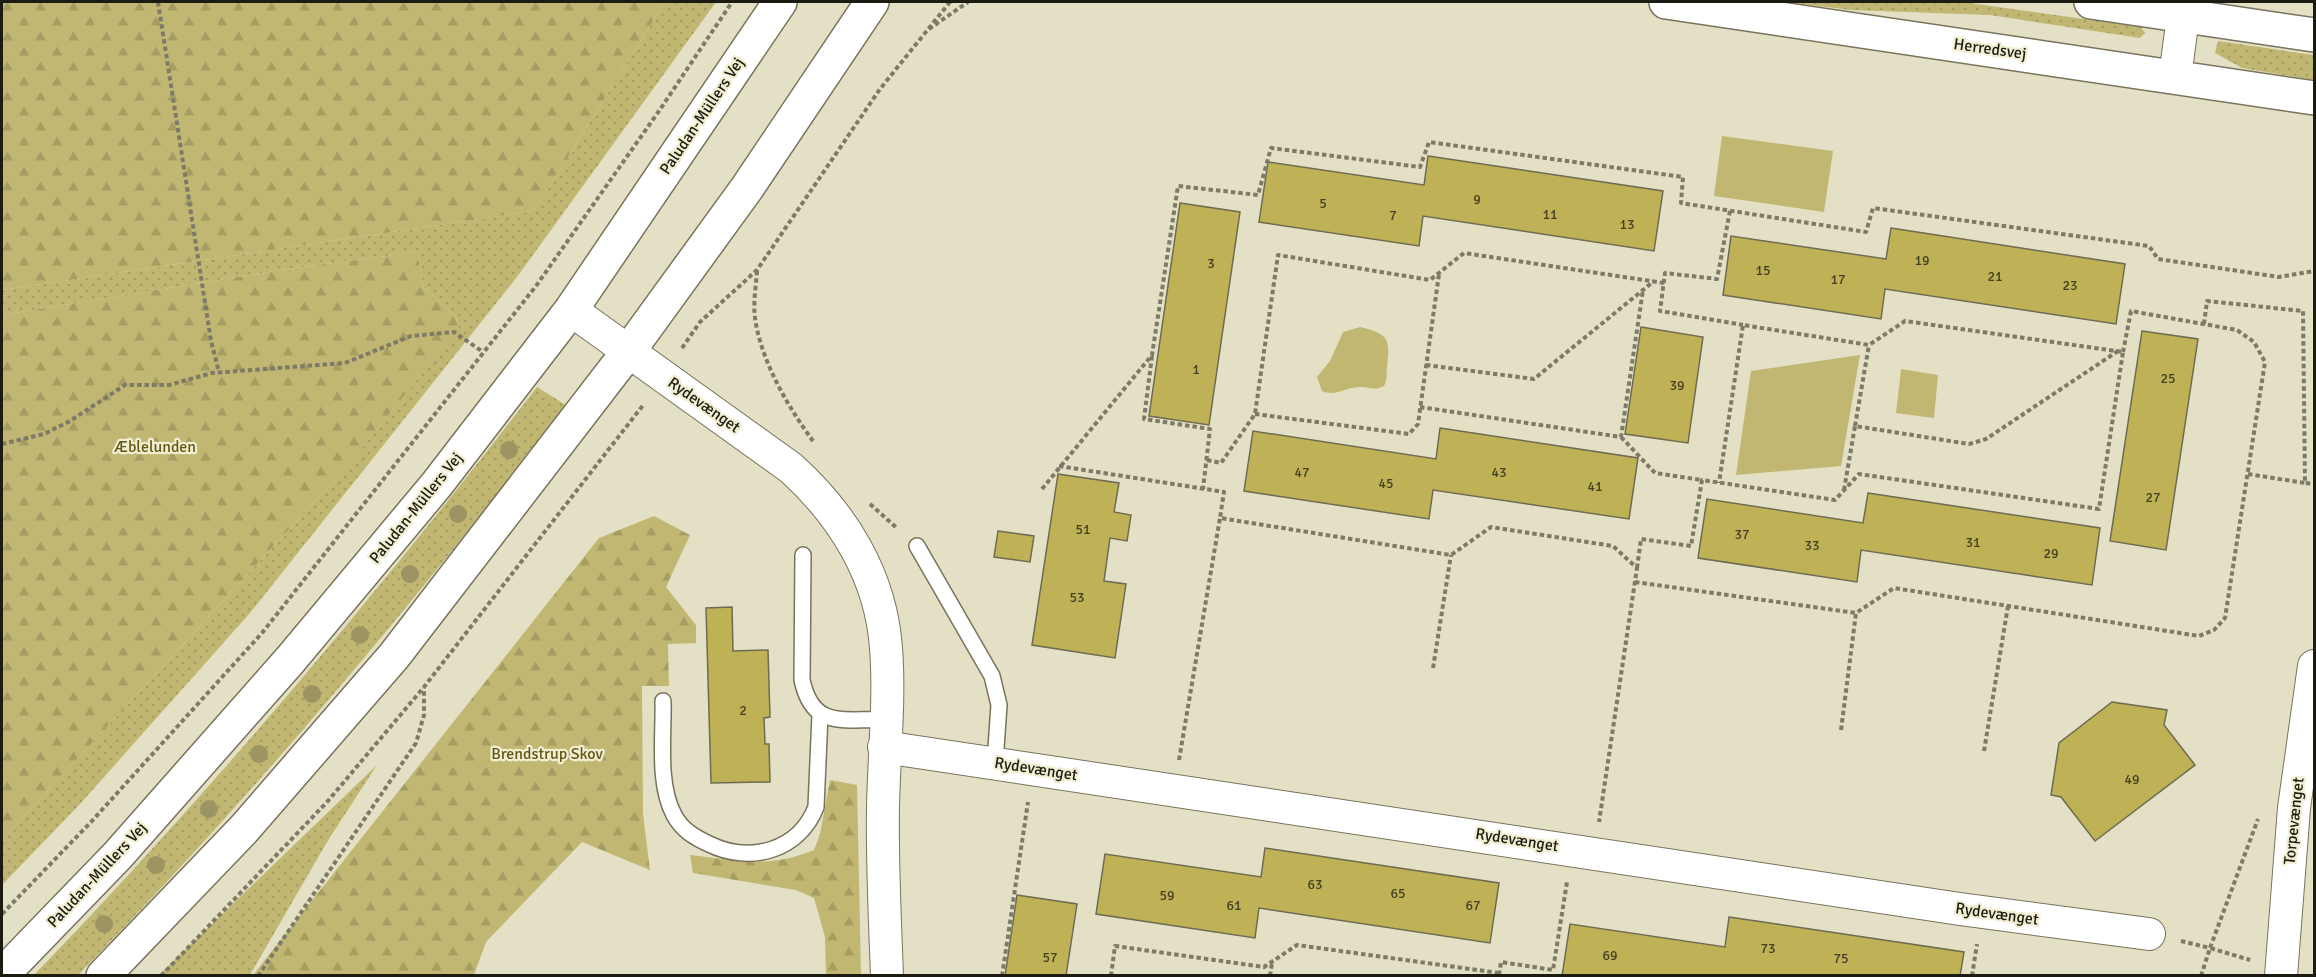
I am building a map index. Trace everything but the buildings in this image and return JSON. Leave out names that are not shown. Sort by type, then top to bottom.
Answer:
[{"type":"street","name":"Paludan-Müllers Vej","points":[[2,975],[118,855],[291,659],[437,484],[571,310],[780,2]]},
{"type":"street","points":[[103,975],[244,829],[394,656],[628,352],[747,188],[872,2]]},
{"type":"street","name":"Herredsvej","points":[[1666,2],[2314,98]]},
{"type":"street","points":[[2091,2],[2184,8],[2314,35]]},
{"type":"street","points":[[2175,77],[2184,8]]},
{"type":"street","name":"Rydevænget","points":[[571,310],[662,377],[711,408],[790,468],[819,493],[853,540],[868,573],[879,609],[886,648],[887,975]]},
{"type":"street","name":"Torpevænget","points":[[2280,973],[2294,808],[2314,666]]},
{"type":"street","name":"Rydevænget","points":[[885,733],[995,762],[1032,768],[1960,909],[2149,934]]},
{"type":"lane","points":[[917,546],[992,676],[999,705],[995,762]]},
{"type":"lane","points":[[803,555],[802,680],[805,695],[811,707],[820,715],[885,733]]},
{"type":"lane","points":[[663,701],[665,781],[673,812],[682,828],[700,840],[720,850],[745,855],[770,852],[795,838],[811,821],[816,807],[820,715]]},
{"type":"path","points":[[158,2],[211,341],[219,372]]},
{"type":"path","points":[[2,914],[91,822],[262,633],[542,276],[659,111],[732,2]]},
{"type":"path","points":[[662,377],[700,322],[757,270],[880,89],[950,2]]},
{"type":"path","points":[[923,33],[968,2]]},
{"type":"path","points":[[1203,489],[1210,429],[1144,419],[1178,186],[1258,195],[1271,148],[1420,167],[1429,142],[1683,177],[1681,203],[1866,232],[1873,208],[2149,246],[2157,259],[2279,277],[2314,271]]},
{"type":"path","points":[[1730,211],[1718,279],[1665,273],[1660,311],[1869,345],[1905,321],[2123,352]]},
{"type":"path","points":[[1207,460],[1221,463],[1255,414],[1278,255],[1430,280],[1464,253],[1664,283]]},
{"type":"path","points":[[757,270],[755,317],[766,358],[802,426],[815,444]]},
{"type":"path","points":[[1255,414],[1409,434],[1418,424],[1439,273]]},
{"type":"path","points":[[1426,365],[1534,379],[1654,281]]},
{"type":"path","points":[[1621,437],[1643,290]]},
{"type":"path","points":[[2204,324],[2207,301],[2303,311],[2305,483]]},
{"type":"path","points":[[1420,407],[1621,437],[1655,473],[1835,500],[1859,474],[2099,509],[2131,311],[2237,330],[2254,342],[2265,362],[2225,618],[2214,630],[2199,636],[1894,588],[1856,613],[1635,582]]},
{"type":"path","points":[[1719,483],[1743,325]]},
{"type":"path","points":[[2,444],[44,434],[70,421],[125,385],[169,385],[219,372],[345,363],[411,336],[454,332],[483,352]]},
{"type":"path","points":[[1844,490],[1869,345]]},
{"type":"path","points":[[1855,426],[1969,444],[1977,442],[1986,439],[2118,351]]},
{"type":"path","points":[[1042,489],[1152,355]]},
{"type":"path","points":[[1059,466],[1224,492],[1174,790]]},
{"type":"path","points":[[2248,474],[2314,484]]},
{"type":"path","points":[[1111,975],[1115,946],[1264,967],[1297,945],[1480,973],[1499,974],[1501,962],[1553,970],[1583,850],[1635,582],[1641,539],[1692,546],[1702,480]]},
{"type":"path","points":[[866,500],[917,546]]},
{"type":"path","points":[[1220,518],[1451,555],[1491,527],[1613,546],[1637,568]]},
{"type":"path","points":[[1432,668],[1451,555]]},
{"type":"path","points":[[1983,751],[2008,606]]},
{"type":"path","points":[[1841,730],[1856,613]]},
{"type":"path","points":[[258,975],[416,742],[424,716],[424,687]]},
{"type":"path","points":[[1002,975],[1032,768]]},
{"type":"path","points":[[2201,975],[2263,805],[2294,808]]},
{"type":"path","points":[[2149,934],[2210,948],[2280,973]]},
{"type":"path","points":[[1270,975],[1272,962]]},
{"type":"green space","points":[[2,2],[665,2],[534,211],[2,290]]},
{"type":"green space","points":[[665,2],[716,2],[517,277],[250,613],[80,804],[2,885],[2,840],[343,471],[458,328],[456,317],[424,288],[417,252],[280,270],[2,315],[2,290],[534,211]]},
{"type":"green space","points":[[1786,2],[1963,2],[2141,27],[2145,33],[2140,38],[1990,15],[1851,10]]},
{"type":"green space","points":[[2218,41],[2314,55],[2314,80],[2242,68],[2215,53]]},
{"type":"green space","points":[[1722,136],[1833,151],[1824,212],[1714,196]]},
{"type":"green space","name":"Æblelunden","points":[[417,252],[424,288],[456,317],[458,329],[343,471],[2,840],[2,315],[280,270]]},
{"type":"green space","points":[[1360,327],[1377,332],[1388,344],[1384,386],[1375,389],[1355,387],[1331,393],[1322,391],[1317,377],[1330,361],[1343,332]]},
{"type":"green space","points":[[1860,355],[1841,466],[1736,475],[1751,371]]},
{"type":"green space","points":[[1901,369],[1938,375],[1934,418],[1896,413]]},
{"type":"green space","points":[[537,387],[566,405],[450,553],[331,698],[207,838],[78,975],[33,976],[100,906],[293,689],[417,539]]},
{"type":"green space","name":"Brendstrup Skov","points":[[654,516],[690,535],[666,587],[696,625],[696,643],[668,644],[669,686],[642,686],[643,814],[650,870],[582,842],[486,942],[474,975],[253,975],[599,538]]},
{"type":"green space","points":[[377,765],[327,842],[250,975],[159,975]]},
{"type":"green space","points":[[830,780],[857,785],[861,975],[826,975],[825,937],[814,898],[796,890],[693,873],[690,855],[752,862],[782,860],[814,850],[820,834]]}]
